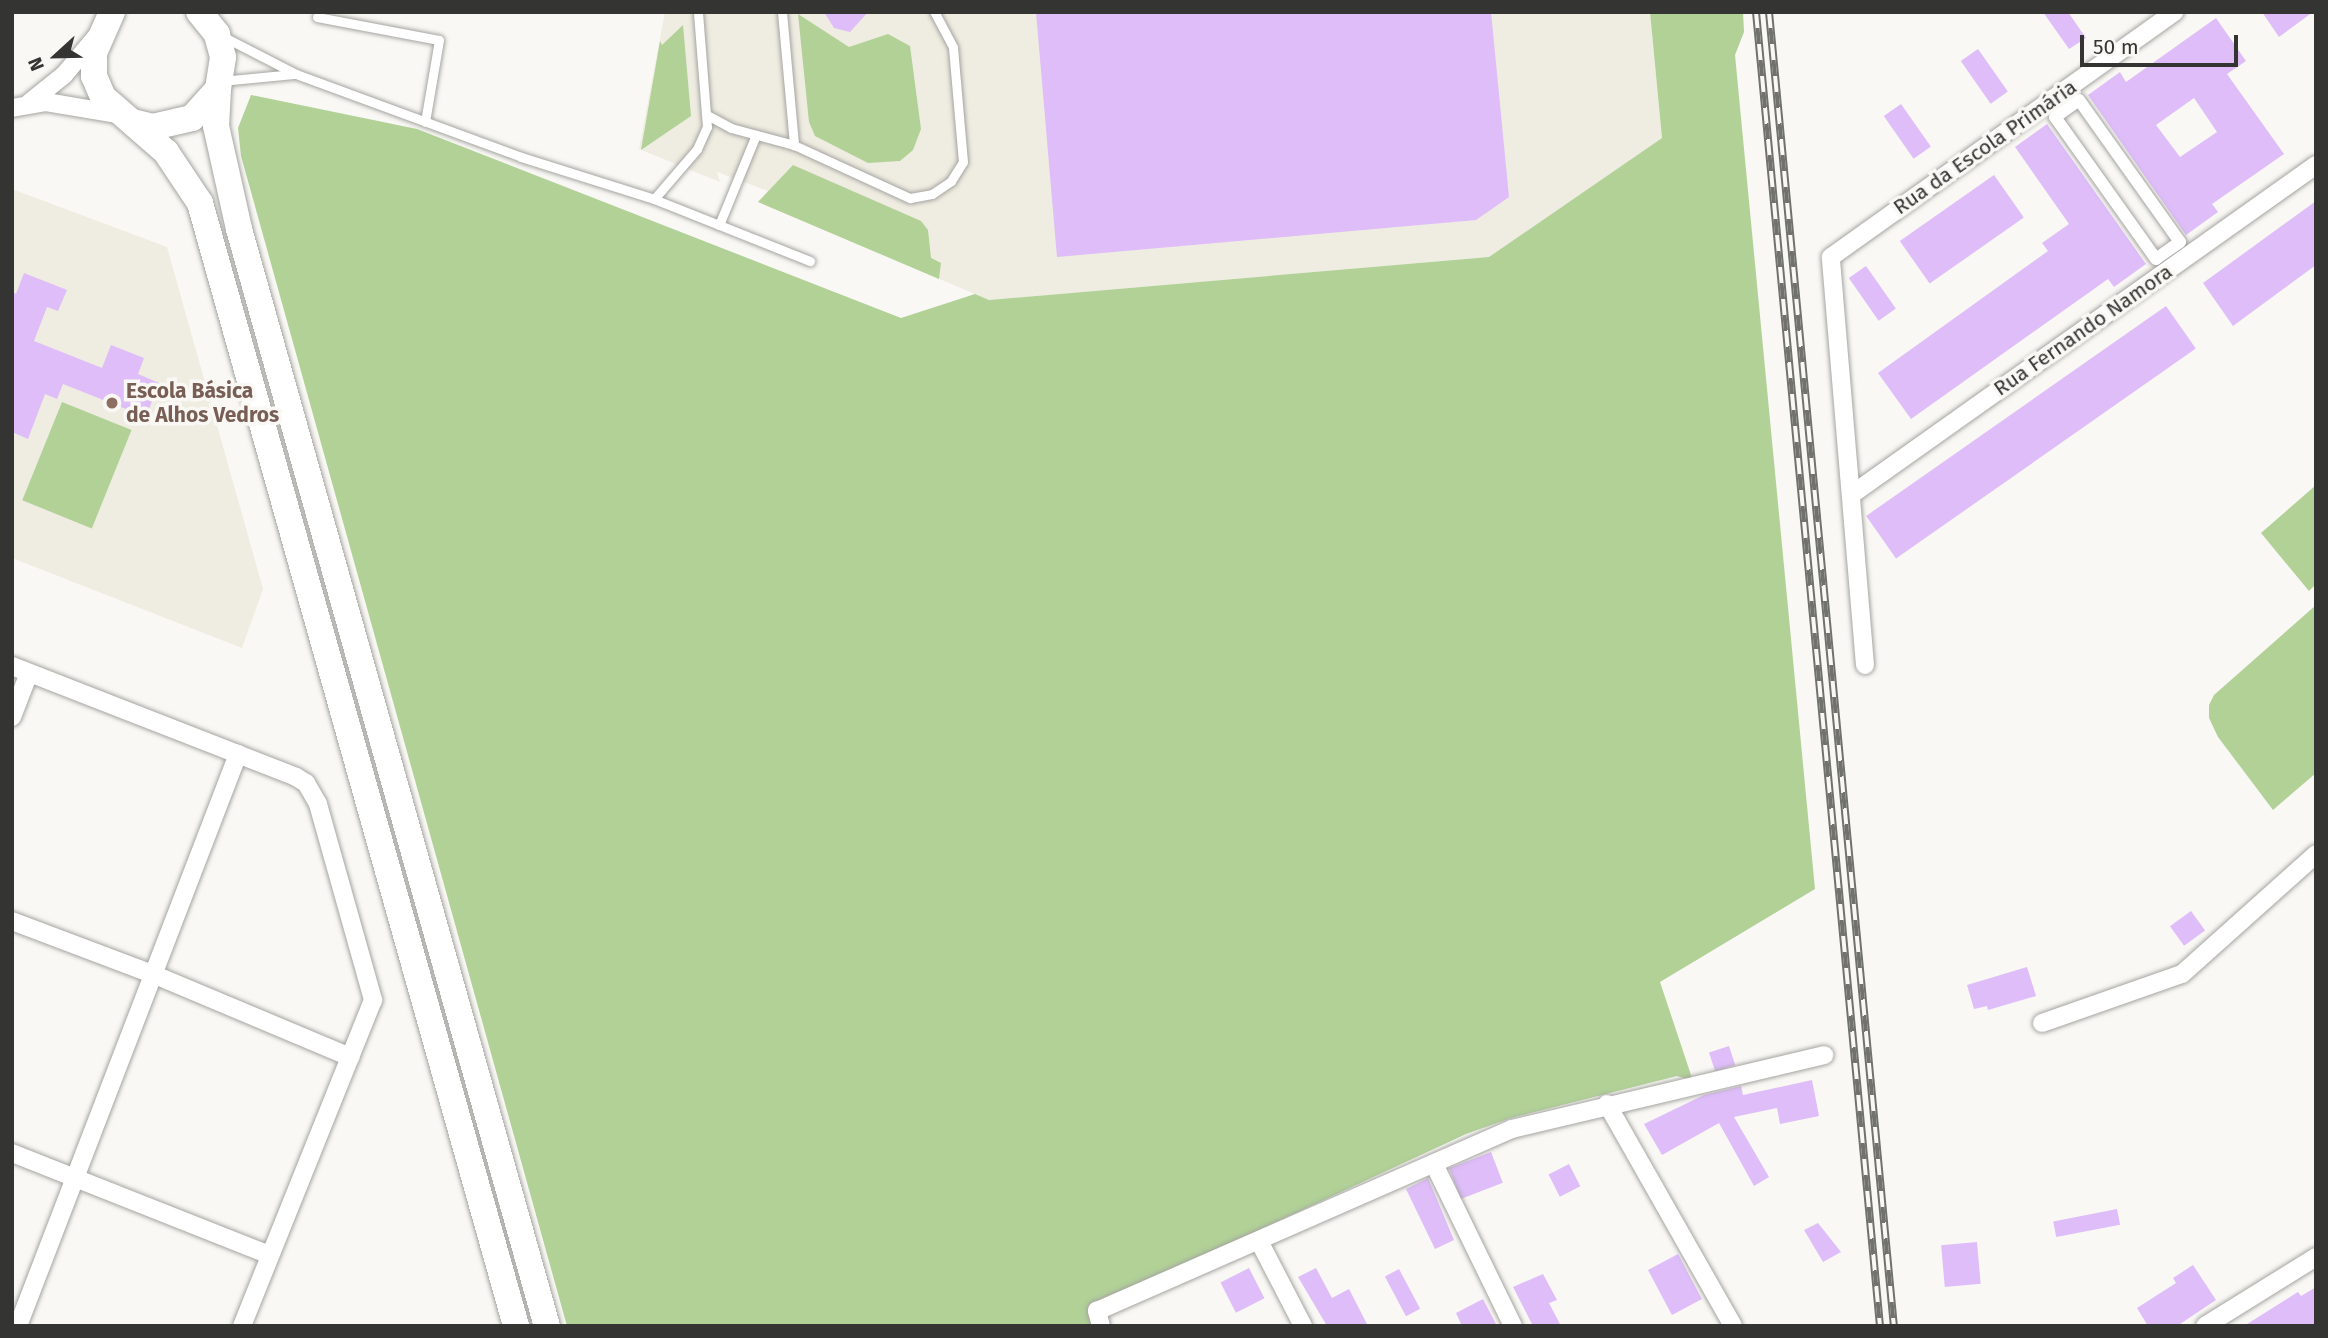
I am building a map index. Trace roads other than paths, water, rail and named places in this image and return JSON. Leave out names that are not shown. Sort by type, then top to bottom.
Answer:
[{"type":"main road","points":[[199,12],[217,34],[223,57],[216,126],[239,229],[547,1326]]},
{"type":"main road","points":[[110,19],[94,53],[94,76],[103,97],[166,152],[200,203],[516,1326]]},
{"type":"main road","points":[[126,118],[153,127],[192,118],[219,85]]},
{"type":"street","name":"Rua da Escola Primária","points":[[1851,495],[1831,257],[2174,12]]},
{"type":"street","points":[[20,105],[64,75],[110,19]]},
{"type":"street","points":[[2079,100],[2180,242],[2155,259],[2055,117],[2079,100]]},
{"type":"street","points":[[20,105],[126,118]]},
{"type":"street","name":"Rua Fernando Namora","points":[[1851,495],[2316,165]]},
{"type":"street","points":[[1851,495],[1865,665]]},
{"type":"street","points":[[12,717],[21,669],[306,783],[318,804],[373,1000],[242,1326]]},
{"type":"street","points":[[18,1326],[238,754]]},
{"type":"street","points":[[2042,1023],[2182,974],[2316,854]]},
{"type":"street","points":[[12,921],[155,975],[350,1057]]},
{"type":"street","points":[[1101,1326],[1097,1311],[1513,1129],[1607,1104],[1824,1055]]},
{"type":"street","points":[[1607,1104],[1733,1326]]},
{"type":"street","points":[[12,1153],[270,1255]]},
{"type":"street","points":[[1434,1164],[1513,1326]]},
{"type":"street","points":[[1259,1241],[1303,1326]]},
{"type":"street","points":[[2205,1326],[2314,1261]]},
{"type":"lane","points":[[654,199],[703,138],[707,115],[698,12]]},
{"type":"lane","points":[[782,12],[794,145]]},
{"type":"lane","points":[[707,115],[731,128],[794,145],[910,198],[932,194],[951,181],[964,162],[953,47],[934,12]]},
{"type":"lane","points":[[317,17],[439,40],[425,122]]},
{"type":"lane","points":[[217,34],[296,74],[425,122],[654,199],[810,261]]},
{"type":"lane","points":[[219,85],[296,74]]},
{"type":"lane","points":[[719,225],[756,135]]},
{"type":"railway","points":[[1756,12],[1880,1326]]},
{"type":"railway","points":[[1769,12],[1894,1326]]},
{"type":"place","name":"Escola Básica de Alhos Vedros","points":[[112,403]]}]
